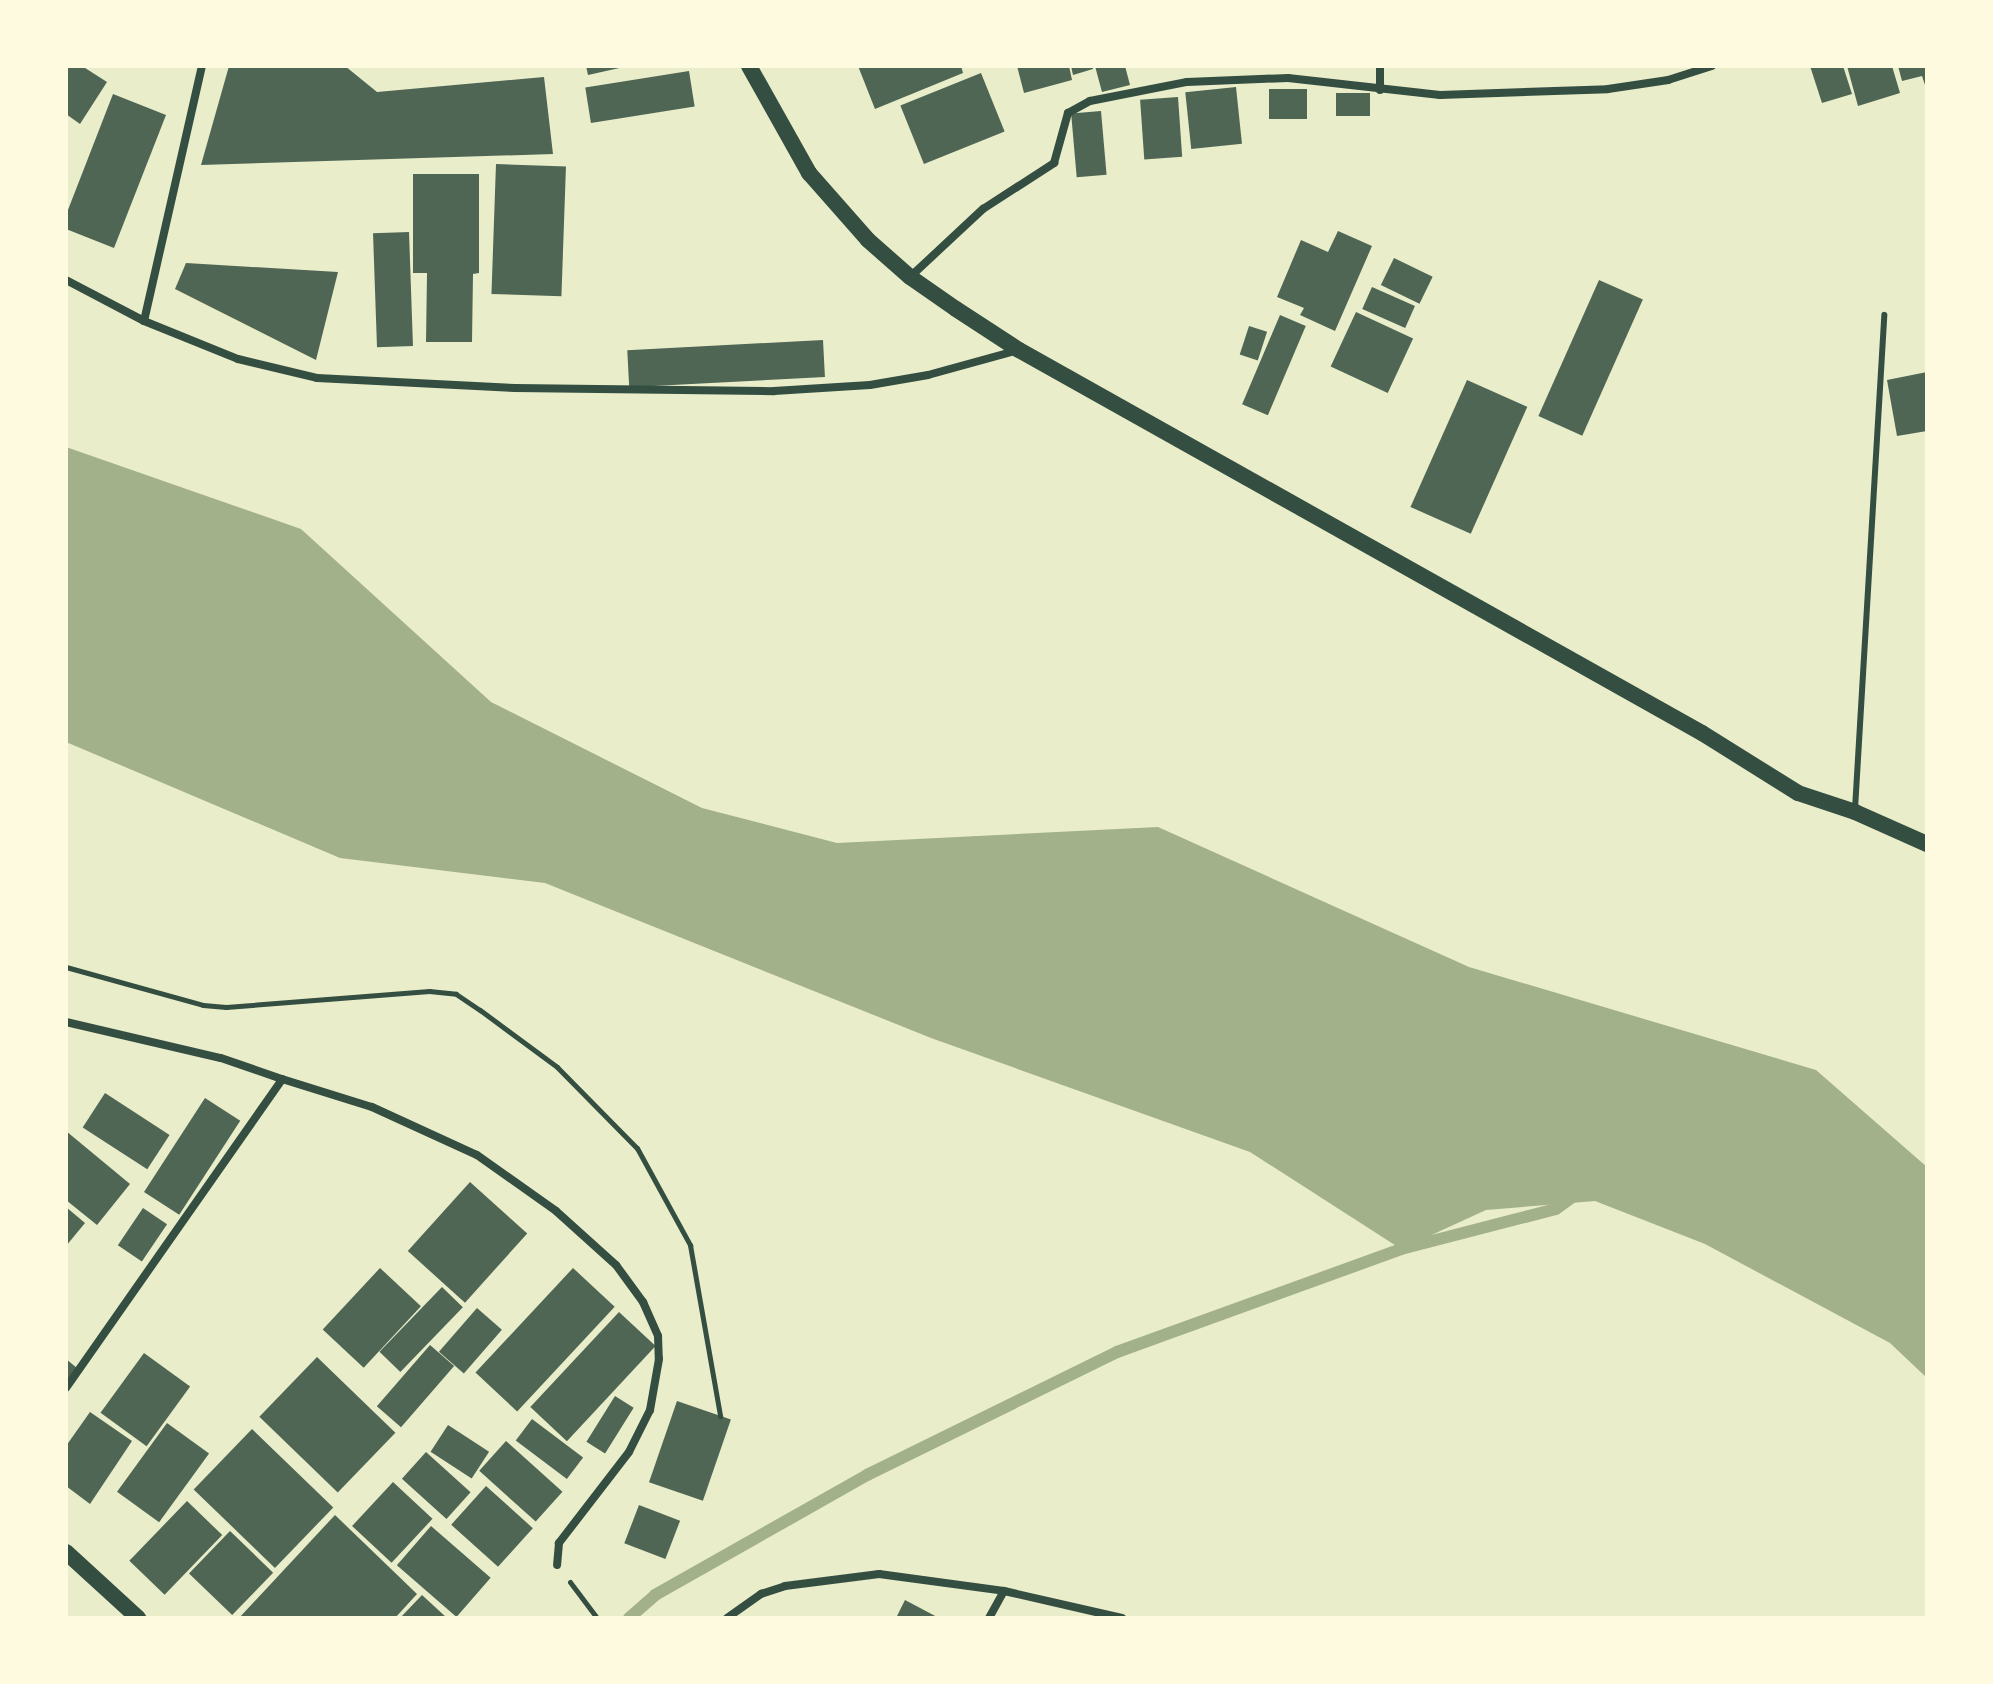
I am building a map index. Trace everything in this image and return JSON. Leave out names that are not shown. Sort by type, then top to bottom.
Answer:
[{"type":"main road","points":[[749,66],[809,173],[868,240],[910,277],[1019,350],[1702,733],[1798,793],[1855,812],[1926,846]]},
{"type":"main road","points":[[66,1552],[131,1615]]},
{"type":"street","points":[[144,321],[202,66]]},
{"type":"street","points":[[1380,66],[1380,90]]},
{"type":"street","points":[[910,277],[983,209],[1054,163],[1059,153],[1063,120],[1074,107],[1187,82],[1288,78],[1440,95],[1608,89],[1668,80],[1712,66]]},
{"type":"street","points":[[66,280],[144,321],[238,359],[317,378],[515,388],[774,391],[870,385],[928,375],[1019,350]]},
{"type":"street","points":[[66,1022],[221,1058],[372,1107],[477,1155],[556,1211],[616,1265],[643,1302],[658,1336],[659,1359],[650,1410],[629,1452],[559,1543],[557,1565]]},
{"type":"street","points":[[66,1388],[282,1079]]},
{"type":"street","points":[[727,1618],[761,1594],[825,1579],[879,1574],[1004,1591],[1122,1618]]},
{"type":"street","points":[[989,1618],[1004,1591]]},
{"type":"lane","points":[[1855,812],[1884,315]]},
{"type":"path","points":[[66,967],[203,1005],[226,1007],[429,991],[456,994],[480,1010],[557,1067],[637,1148],[690,1245],[720,1416]]},
{"type":"path","points":[[557,1565],[597,1618]]},
{"type":"shaded area","points":[[66,447],[301,529],[491,702],[702,808],[837,843],[1158,827],[1469,967],[1816,1070],[1927,1167],[1927,1378],[1890,1343],[1705,1244],[1595,1201],[1486,1210],[1401,1249],[1250,1152],[931,1038],[545,883],[340,858],[66,742]]},
{"type":"building","points":[[66,66],[82,66],[107,82],[80,124],[66,114]]},
{"type":"building","points":[[229,66],[345,66],[377,92],[544,77],[553,154],[201,165]]},
{"type":"building","points":[[586,66],[624,66],[624,67],[588,75]]},
{"type":"building","points":[[858,66],[961,66],[963,73],[875,109]]},
{"type":"building","points":[[1017,66],[1069,66],[1072,80],[1024,93]]},
{"type":"building","points":[[1071,66],[1093,66],[1093,69],[1073,75]]},
{"type":"building","points":[[1095,66],[1125,66],[1130,85],[1102,92]]},
{"type":"building","points":[[1810,66],[1843,66],[1852,94],[1822,103]]},
{"type":"building","points":[[1847,66],[1892,66],[1900,93],[1858,106]]},
{"type":"building","points":[[1898,66],[1927,66],[1927,91],[1922,76],[1902,81]]},
{"type":"building","points":[[689,71],[695,107],[591,123],[585,87]]},
{"type":"building","points":[[981,73],[1005,131],[924,164],[900,106]]},
{"type":"building","points":[[1236,87],[1242,144],[1191,149],[1185,92]]},
{"type":"building","points":[[1269,89],[1307,89],[1307,119],[1269,119]]},
{"type":"building","points":[[1336,93],[1370,93],[1370,116],[1336,116]]},
{"type":"building","points":[[113,94],[166,115],[114,248],[66,229],[66,215]]},
{"type":"building","points":[[1178,97],[1182,157],[1144,160],[1140,100]]},
{"type":"building","points":[[1101,111],[1107,175],[1077,177],[1071,114]]},
{"type":"building","points":[[496,164],[566,166],[561,296],[491,294]]},
{"type":"building","points":[[413,174],[479,174],[479,273],[473,274],[472,342],[426,342],[427,273],[413,273]]},
{"type":"building","points":[[1338,231],[1372,246],[1335,331],[1300,315],[1304,308],[1277,297],[1301,240],[1328,252]]},
{"type":"building","points":[[409,232],[413,346],[377,347],[373,233]]},
{"type":"building","points":[[1394,258],[1433,277],[1419,304],[1381,285]]},
{"type":"building","points":[[186,263],[338,272],[316,360],[175,289]]},
{"type":"building","points":[[1599,280],[1643,300],[1582,436],[1538,416]]},
{"type":"building","points":[[1372,287],[1415,306],[1405,328],[1362,309]]},
{"type":"building","points":[[1356,312],[1413,339],[1388,393],[1331,366]]},
{"type":"building","points":[[1280,315],[1306,326],[1268,415],[1242,404]]},
{"type":"building","points":[[1249,326],[1267,332],[1258,360],[1240,355]]},
{"type":"building","points":[[823,340],[825,377],[629,387],[627,350]]},
{"type":"building","points":[[1927,372],[1927,431],[1897,436],[1887,380]]},
{"type":"building","points":[[1467,380],[1527,407],[1471,534],[1410,507]]},
{"type":"building","points":[[105,1093],[170,1135],[147,1169],[83,1127]]},
{"type":"building","points":[[205,1098],[240,1121],[179,1215],[144,1192]]},
{"type":"building","points":[[66,1131],[130,1184],[97,1225],[66,1200]]},
{"type":"building","points":[[470,1182],[527,1234],[465,1303],[408,1251]]},
{"type":"building","points":[[66,1207],[85,1223],[66,1246]]},
{"type":"building","points":[[143,1208],[167,1224],[142,1262],[118,1245]]},
{"type":"building","points":[[380,1268],[421,1306],[364,1368],[323,1329]]},
{"type":"building","points":[[573,1268],[615,1307],[517,1411],[475,1373]]},
{"type":"building","points":[[442,1287],[463,1307],[400,1372],[379,1352]]},
{"type":"building","points":[[477,1308],[502,1330],[464,1373],[439,1352]]},
{"type":"building","points":[[619,1312],[656,1346],[567,1441],[530,1407]]},
{"type":"building","points":[[430,1345],[454,1366],[401,1427],[377,1406]]},
{"type":"building","points":[[144,1353],[190,1387],[147,1446],[101,1413]]},
{"type":"building","points":[[317,1357],[395,1433],[338,1492],[259,1417]]},
{"type":"building","points":[[66,1359],[77,1368],[66,1383]]},
{"type":"building","points":[[615,1396],[634,1408],[605,1453],[586,1442]]},
{"type":"building","points":[[677,1401],[731,1420],[703,1501],[649,1482]]},
{"type":"building","points":[[90,1412],[132,1441],[90,1504],[66,1486],[66,1446]]},
{"type":"building","points":[[532,1419],[583,1458],[567,1479],[516,1441]]},
{"type":"building","points":[[167,1423],[209,1454],[159,1522],[117,1492]]},
{"type":"building","points":[[448,1425],[489,1452],[472,1479],[431,1452]]},
{"type":"building","points":[[252,1429],[333,1507],[275,1568],[194,1489]]},
{"type":"building","points":[[506,1441],[562,1492],[536,1522],[479,1471]]},
{"type":"building","points":[[426,1452],[471,1492],[446,1519],[402,1479]]},
{"type":"building","points":[[393,1482],[432,1519],[392,1563],[352,1526]]},
{"type":"building","points":[[486,1486],[533,1528],[498,1567],[451,1525]]},
{"type":"building","points":[[187,1501],[222,1535],[165,1595],[129,1561]]},
{"type":"building","points":[[639,1505],[680,1521],[665,1559],[624,1543]]},
{"type":"building","points":[[335,1515],[417,1594],[395,1618],[239,1618]]},
{"type":"building","points":[[431,1526],[491,1578],[457,1617],[397,1565]]},
{"type":"building","points":[[230,1531],[273,1573],[232,1615],[189,1573]]},
{"type":"building","points":[[422,1595],[447,1618],[400,1618]]},
{"type":"building","points":[[905,1600],[939,1618],[896,1618]]},
{"type":"waterway","points":[[629,1618],[655,1595],[867,1475],[1117,1352],[1401,1249],[1556,1209],[1577,1194]]}]
